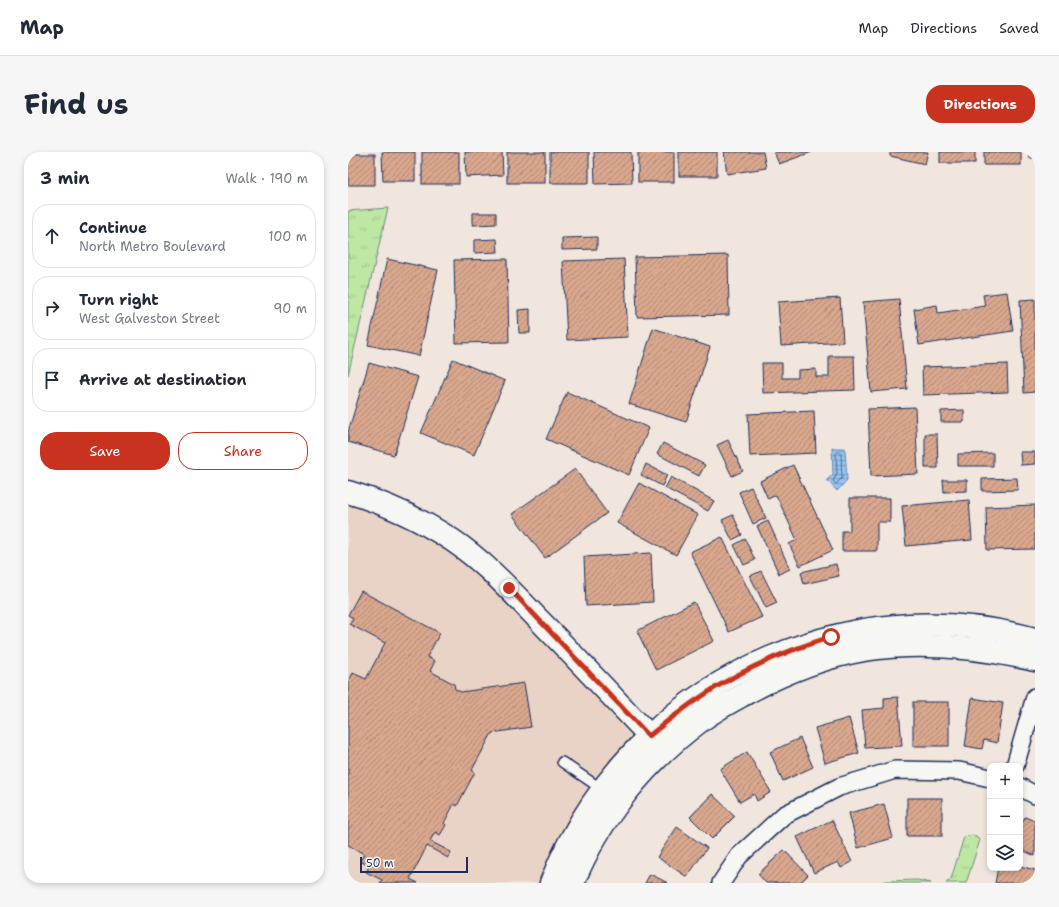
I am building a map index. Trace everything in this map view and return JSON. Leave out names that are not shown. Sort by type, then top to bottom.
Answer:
[{"type":"street","points":[[348,492],[379,502],[419,521],[452,540],[478,559],[509,588],[664,752]]},
{"type":"street","points":[[551,883],[578,827],[619,769],[649,736],[690,703],[736,674],[789,651],[831,637],[894,626],[932,624],[982,628],[1035,639]]},
{"type":"street","points":[[573,883],[602,826],[627,792],[664,752],[704,719],[723,706],[784,674],[835,657],[864,650],[882,648],[938,646],[968,648],[999,652],[1035,660]]},
{"type":"street","points":[[1016,763],[1035,697]]},
{"type":"street","points":[[721,883],[739,856],[784,815],[839,787],[895,770],[959,771],[987,777]]},
{"type":"street","points":[[1023,789],[1035,795]]},
{"type":"lane","points":[[562,762],[603,790]]},
{"type":"shaded area","points":[[348,492],[452,540],[649,736],[551,883],[348,883]]},
{"type":"green space","points":[[388,208],[348,375],[348,211]]},
{"type":"green space","points":[[973,835],[980,840],[966,883],[946,883],[951,879],[964,837]]},
{"type":"green space","points":[[917,880],[931,883],[879,883],[887,881]]},
{"type":"water","points":[[832,448],[845,448],[847,480],[837,491],[827,480],[833,474]]},
{"type":"building","points":[[348,152],[357,152],[357,154],[375,154],[375,185],[348,185]]},
{"type":"building","points":[[382,152],[415,152],[415,181],[383,181]]},
{"type":"building","points":[[422,152],[459,152],[459,184],[422,184]]},
{"type":"building","points":[[465,152],[502,152],[503,175],[466,177]]},
{"type":"building","points":[[507,152],[545,152],[545,183],[507,183]]},
{"type":"building","points":[[550,152],[589,152],[589,183],[550,183]]},
{"type":"building","points":[[594,152],[631,152],[632,183],[595,184]]},
{"type":"building","points":[[638,152],[674,152],[674,182],[638,182]]},
{"type":"building","points":[[679,152],[717,152],[717,176],[679,176]]},
{"type":"building","points":[[724,152],[763,152],[766,168],[727,174]]},
{"type":"building","points":[[774,152],[812,152],[779,164]]},
{"type":"building","points":[[890,152],[928,152],[925,164],[890,156]]},
{"type":"building","points":[[940,152],[975,152],[975,163],[940,163]]},
{"type":"building","points":[[984,152],[1021,152],[1021,165],[984,165]]},
{"type":"building","points":[[1029,152],[1035,152],[1035,158],[1029,158]]},
{"type":"building","points":[[473,213],[496,213],[496,224],[473,225]]},
{"type":"building","points":[[597,237],[597,249],[562,250],[562,238]]},
{"type":"building","points":[[497,239],[498,252],[474,253],[474,240]]},
{"type":"building","points":[[728,255],[729,315],[637,317],[635,257]]},
{"type":"building","points":[[387,259],[438,270],[419,356],[368,345]]},
{"type":"building","points":[[507,259],[509,342],[456,343],[454,260]]},
{"type":"building","points":[[624,259],[628,337],[567,340],[563,261]]},
{"type":"building","points":[[1007,292],[1013,331],[919,345],[914,309],[937,305],[938,313],[985,306],[983,295]]},
{"type":"building","points":[[840,298],[843,342],[781,346],[778,302]]},
{"type":"building","points":[[899,299],[907,389],[871,392],[863,302]]},
{"type":"building","points":[[1035,299],[1035,392],[1024,393],[1020,300]]},
{"type":"building","points":[[530,309],[530,333],[519,333],[518,310]]},
{"type":"building","points":[[653,328],[710,347],[686,422],[629,404]]},
{"type":"building","points":[[829,356],[854,356],[855,390],[763,393],[762,363],[782,363],[782,378],[798,378],[798,370],[816,369],[816,377],[829,377]]},
{"type":"building","points":[[453,359],[505,381],[474,455],[421,433]]},
{"type":"building","points":[[369,363],[418,377],[394,455],[348,442],[348,432]]},
{"type":"building","points":[[1007,364],[1008,392],[923,395],[922,367]]},
{"type":"building","points":[[567,392],[649,428],[629,475],[546,439]]},
{"type":"building","points":[[915,407],[918,474],[871,476],[868,409]]},
{"type":"building","points":[[964,410],[964,422],[941,422],[941,411]]},
{"type":"building","points":[[814,411],[816,453],[750,456],[748,414]]},
{"type":"building","points":[[925,434],[937,434],[938,468],[925,468]]},
{"type":"building","points":[[728,440],[743,471],[732,476],[717,445]]},
{"type":"building","points":[[663,443],[705,465],[699,476],[657,454]]},
{"type":"building","points":[[1020,452],[1035,452],[1035,464],[1021,465]]},
{"type":"building","points":[[993,453],[993,466],[958,466],[958,454]]},
{"type":"building","points":[[646,464],[667,475],[662,486],[641,475]]},
{"type":"building","points":[[793,465],[833,550],[800,566],[789,544],[797,540],[776,495],[768,499],[760,481]]},
{"type":"building","points":[[575,469],[607,513],[545,558],[512,514]]},
{"type":"building","points":[[671,477],[714,501],[708,511],[665,488]]},
{"type":"building","points":[[1017,478],[1018,490],[982,491],[982,479]]},
{"type":"building","points":[[943,480],[967,480],[967,491],[944,492]]},
{"type":"building","points":[[639,483],[698,515],[676,555],[617,523]]},
{"type":"building","points":[[751,487],[766,518],[753,524],[739,492]]},
{"type":"building","points":[[850,498],[890,498],[890,522],[877,522],[877,551],[842,551],[842,531],[850,531]]},
{"type":"building","points":[[969,500],[972,540],[906,546],[902,506]]},
{"type":"building","points":[[1035,505],[1035,549],[987,550],[986,507]]},
{"type":"building","points":[[733,515],[742,535],[732,540],[722,520]]},
{"type":"building","points":[[768,521],[790,569],[779,574],[757,526]]},
{"type":"building","points":[[722,537],[762,617],[729,632],[690,552]]},
{"type":"building","points":[[745,539],[755,560],[744,565],[734,545]]},
{"type":"building","points":[[651,553],[653,602],[586,606],[584,557]]},
{"type":"building","points":[[836,564],[839,576],[804,584],[801,572]]},
{"type":"building","points":[[761,571],[777,603],[766,608],[750,576]]},
{"type":"building","points":[[361,591],[440,633],[427,657],[435,661],[430,671],[454,684],[455,689],[461,692],[524,683],[531,727],[492,733],[472,770],[475,772],[457,806],[454,804],[444,823],[446,825],[440,835],[435,832],[430,841],[451,852],[448,858],[427,846],[410,879],[418,883],[380,883],[382,880],[366,872],[369,866],[360,861],[364,854],[348,845],[348,683],[353,673],[366,679],[385,643],[349,624],[353,618],[348,615]]},
{"type":"building","points":[[694,602],[714,641],[656,670],[637,631]]},
{"type":"building","points":[[898,697],[902,746],[865,748],[862,710],[884,708],[884,698]]},
{"type":"building","points":[[972,698],[1003,703],[997,743],[984,740],[982,749],[965,746]]},
{"type":"building","points":[[913,702],[949,702],[949,746],[913,746]]},
{"type":"building","points":[[849,718],[859,753],[825,763],[815,728]]},
{"type":"building","points":[[800,738],[813,767],[783,781],[770,752]]},
{"type":"building","points":[[747,752],[771,792],[757,801],[754,794],[740,802],[720,769]]},
{"type":"building","points":[[712,794],[735,816],[712,839],[690,817]]},
{"type":"building","points":[[907,798],[942,798],[942,836],[907,836]]},
{"type":"building","points":[[884,804],[893,838],[858,848],[849,813]]},
{"type":"building","points":[[1025,817],[1035,821],[1035,856],[1023,850],[1023,821]]},
{"type":"building","points":[[832,820],[852,862],[841,868],[838,862],[814,873],[797,837]]},
{"type":"building","points":[[677,827],[707,848],[687,877],[657,857]]},
{"type":"building","points":[[784,850],[808,875],[800,883],[766,883],[758,874]]},
{"type":"building","points":[[1023,867],[1035,870],[1035,883],[995,883],[997,871],[1023,871]]},
{"type":"building","points":[[650,874],[668,883],[645,883]]},
{"type":"route","points":[[509,588],[649,736],[690,703],[743,671],[765,660],[810,643],[831,637]]}]
